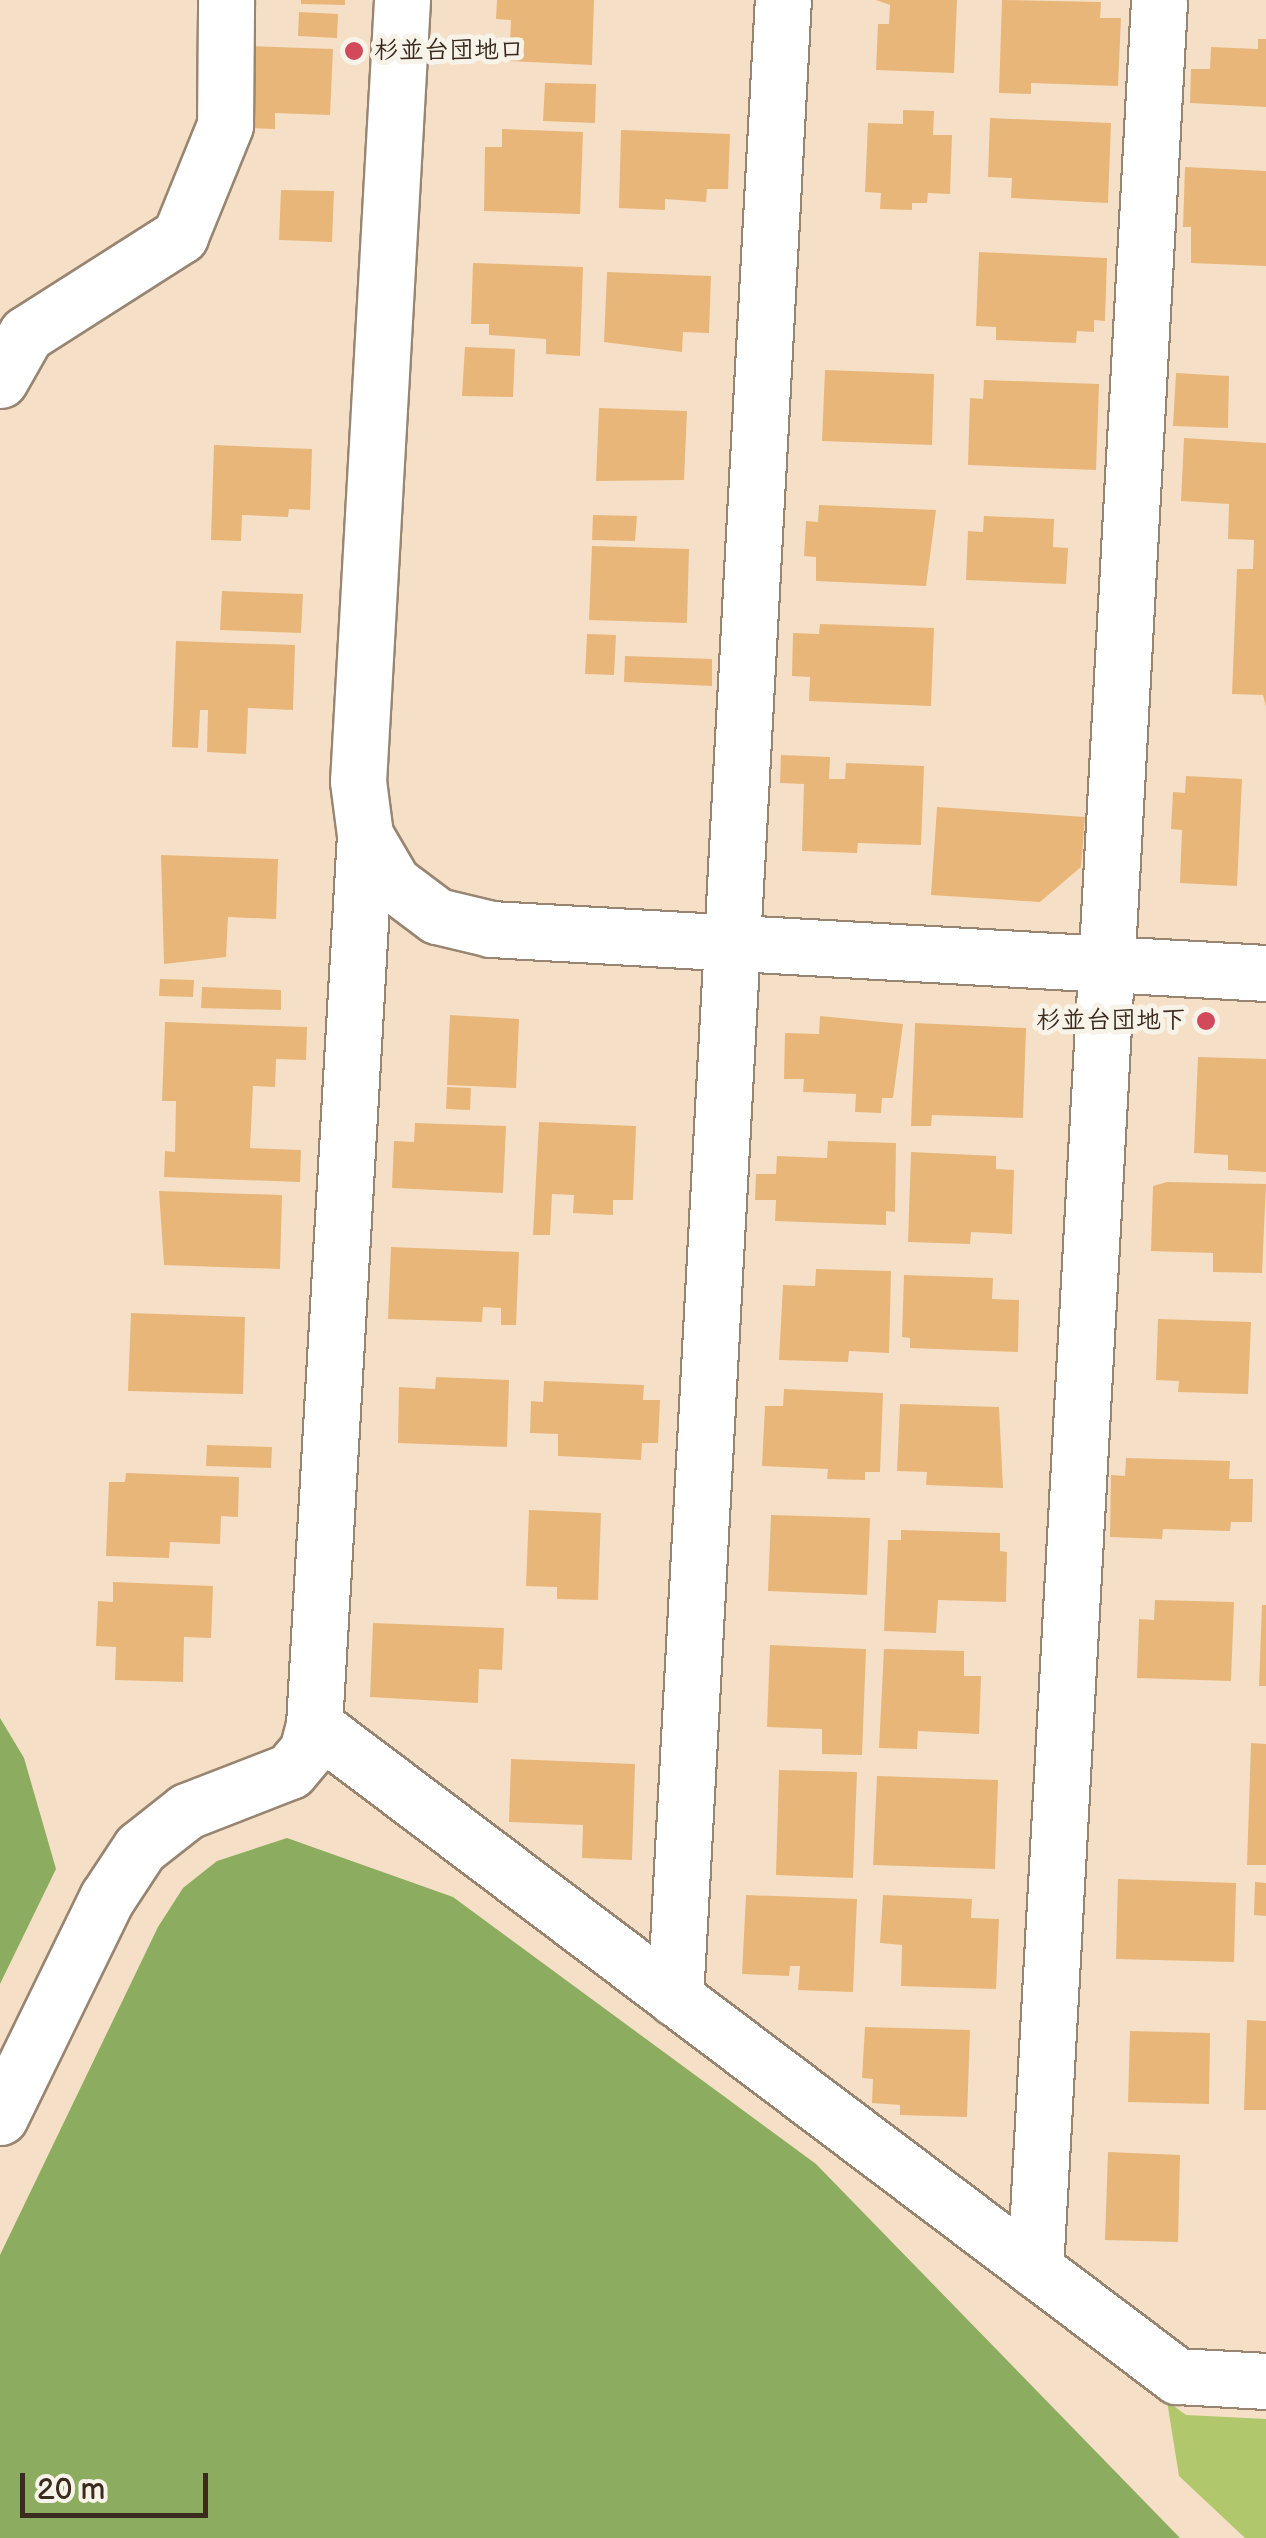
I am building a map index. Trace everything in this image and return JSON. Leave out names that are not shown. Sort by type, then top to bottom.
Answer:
[{"type":"street","points":[[0,380],[26,334],[180,236],[225,125],[226,0]]},
{"type":"street","points":[[0,2117],[107,1898],[140,1848],[187,1810],[290,1771],[307,1752],[314,1726],[365,835],[358,781],[402,0]]},
{"type":"street","points":[[676,1998],[783,0]]},
{"type":"street","points":[[1035,2270],[1159,0]]},
{"type":"street","points":[[365,835],[393,882],[437,916],[491,929],[1266,972]]},
{"type":"street","points":[[314,1726],[1177,2376],[1266,2381]]},
{"type":"green space","points":[[0,1718],[24,1758],[56,1869],[0,1984]]},
{"type":"green space","points":[[287,1838],[453,1897],[816,2164],[1180,2538],[0,2538],[0,2255],[158,1927],[183,1888],[217,1861]]},
{"type":"green space","points":[[1167,2401],[1186,2415],[1266,2419],[1266,2538],[1245,2538],[1179,2476]]},
{"type":"building","points":[[301,0],[345,0],[345,5],[301,4]]},
{"type":"building","points":[[497,0],[594,0],[592,65],[509,61],[511,20],[496,19]]},
{"type":"building","points":[[876,0],[957,0],[954,73],[876,70],[878,24],[889,24],[890,5]]},
{"type":"building","points":[[1002,0],[1101,2],[1100,18],[1121,18],[1118,86],[1031,83],[1031,94],[999,93]]},
{"type":"building","points":[[299,12],[338,14],[337,38],[298,36]]},
{"type":"building","points":[[1258,39],[1266,39],[1266,107],[1190,103],[1191,69],[1210,69],[1211,47],[1258,49]]},
{"type":"building","points":[[250,46],[333,49],[330,115],[275,113],[275,129],[247,128]]},
{"type":"building","points":[[545,83],[596,84],[595,123],[543,121]]},
{"type":"building","points":[[903,110],[934,111],[933,135],[952,135],[950,194],[928,193],[927,203],[912,203],[912,210],[880,209],[881,193],[865,192],[868,123],[903,124]]},
{"type":"building","points":[[990,118],[1111,123],[1108,203],[1011,198],[1012,178],[988,177]]},
{"type":"building","points":[[502,129],[583,132],[580,214],[484,211],[485,147],[502,147]]},
{"type":"building","points":[[621,130],[730,134],[728,189],[707,189],[706,202],[665,199],[665,210],[619,208]]},
{"type":"building","points":[[1185,167],[1266,171],[1266,266],[1191,263],[1191,227],[1183,227]]},
{"type":"building","points":[[281,190],[334,191],[332,242],[279,240]]},
{"type":"building","points":[[979,252],[1107,258],[1105,321],[1094,320],[1094,332],[1077,331],[1076,343],[996,340],[996,327],[976,326]]},
{"type":"building","points":[[473,263],[583,267],[580,356],[546,354],[546,339],[489,335],[489,324],[471,324]]},
{"type":"building","points":[[607,272],[711,276],[709,333],[683,332],[682,352],[604,342]]},
{"type":"building","points":[[465,347],[515,349],[513,397],[462,396]]},
{"type":"building","points":[[825,370],[934,374],[932,445],[822,441]]},
{"type":"building","points":[[1176,373],[1229,376],[1228,428],[1173,426]]},
{"type":"building","points":[[984,380],[1099,384],[1096,470],[968,465],[970,398],[983,399]]},
{"type":"building","points":[[599,408],[687,411],[684,480],[596,481]]},
{"type":"building","points":[[1184,438],[1266,443],[1266,707],[1263,695],[1232,694],[1237,569],[1253,569],[1254,540],[1228,539],[1229,504],[1181,501]]},
{"type":"building","points":[[214,445],[312,449],[310,510],[289,509],[288,517],[242,515],[241,541],[211,540]]},
{"type":"building","points":[[819,505],[936,510],[926,586],[816,581],[816,557],[804,556],[806,521],[818,522]]},
{"type":"building","points":[[593,515],[637,516],[635,541],[592,540]]},
{"type":"building","points":[[984,516],[1054,519],[1053,547],[1068,548],[1066,584],[966,580],[968,531],[983,532]]},
{"type":"building","points":[[592,546],[689,549],[687,623],[589,620]]},
{"type":"building","points":[[222,591],[303,594],[301,633],[220,630]]},
{"type":"building","points":[[820,624],[934,628],[931,706],[809,701],[810,677],[792,676],[793,633],[819,634]]},
{"type":"building","points":[[587,634],[616,635],[614,675],[585,674]]},
{"type":"building","points":[[176,641],[295,645],[293,710],[248,708],[246,754],[207,752],[208,710],[200,710],[198,748],[172,747]]},
{"type":"building","points":[[625,656],[712,659],[712,686],[624,682]]},
{"type":"building","points":[[781,755],[830,757],[829,779],[845,779],[846,763],[924,766],[921,845],[858,843],[857,853],[802,851],[804,784],[780,783]]},
{"type":"building","points":[[1186,776],[1242,779],[1237,886],[1180,883],[1182,830],[1171,829],[1173,792],[1185,793]]},
{"type":"building","points":[[937,807],[1085,817],[1081,867],[1040,902],[931,895]]},
{"type":"building","points":[[161,855],[278,859],[276,919],[228,917],[226,957],[164,964]]},
{"type":"building","points":[[160,979],[194,980],[193,997],[159,996]]},
{"type":"building","points":[[202,987],[281,990],[281,1010],[201,1008]]},
{"type":"building","points":[[450,1015],[519,1019],[516,1088],[447,1085]]},
{"type":"building","points":[[820,1016],[903,1024],[893,1098],[882,1098],[881,1113],[855,1112],[856,1094],[803,1092],[804,1079],[784,1079],[785,1033],[819,1034]]},
{"type":"building","points":[[165,1022],[307,1027],[306,1060],[276,1059],[275,1087],[253,1086],[250,1148],[301,1150],[300,1182],[164,1177],[165,1151],[175,1152],[176,1101],[162,1101]]},
{"type":"building","points":[[915,1023],[1026,1028],[1023,1118],[932,1115],[931,1126],[911,1126]]},
{"type":"building","points":[[1198,1057],[1266,1059],[1266,1172],[1228,1170],[1228,1155],[1194,1153]]},
{"type":"building","points":[[447,1087],[471,1088],[470,1110],[446,1109]]},
{"type":"building","points":[[539,1122],[636,1126],[633,1200],[613,1200],[613,1215],[573,1213],[574,1195],[552,1194],[550,1235],[533,1235]]},
{"type":"building","points":[[415,1123],[506,1126],[503,1193],[392,1188],[394,1141],[414,1142]]},
{"type":"building","points":[[828,1141],[896,1143],[895,1212],[886,1211],[886,1225],[775,1221],[776,1200],[755,1200],[756,1174],[776,1174],[777,1156],[827,1158]]},
{"type":"building","points":[[911,1152],[996,1156],[996,1169],[1014,1170],[1012,1234],[971,1232],[970,1244],[908,1242]]},
{"type":"building","points":[[1167,1182],[1266,1184],[1262,1273],[1213,1272],[1213,1253],[1151,1251],[1153,1186]]},
{"type":"building","points":[[159,1191],[282,1195],[280,1269],[164,1265]]},
{"type":"building","points":[[391,1247],[519,1252],[516,1325],[501,1325],[501,1308],[483,1307],[482,1322],[388,1319]]},
{"type":"building","points":[[816,1269],[891,1271],[889,1353],[849,1351],[848,1362],[779,1360],[783,1285],[815,1286]]},
{"type":"building","points":[[904,1275],[993,1278],[992,1299],[1019,1300],[1018,1352],[910,1348],[910,1338],[902,1337]]},
{"type":"building","points":[[131,1313],[245,1317],[243,1394],[128,1391]]},
{"type":"building","points":[[1158,1319],[1251,1322],[1248,1394],[1178,1392],[1179,1381],[1156,1380]]},
{"type":"building","points":[[436,1377],[509,1380],[507,1447],[398,1443],[399,1387],[435,1389]]},
{"type":"building","points":[[544,1381],[644,1385],[643,1400],[660,1400],[658,1443],[642,1443],[641,1460],[558,1456],[558,1434],[530,1433],[531,1401],[543,1402]]},
{"type":"building","points":[[784,1389],[883,1393],[880,1472],[865,1472],[865,1480],[827,1479],[828,1469],[762,1466],[765,1406],[783,1406]]},
{"type":"building","points":[[900,1404],[999,1407],[1003,1488],[926,1485],[927,1472],[897,1471]]},
{"type":"building","points":[[207,1445],[272,1447],[271,1468],[206,1466]]},
{"type":"building","points":[[1126,1458],[1230,1461],[1229,1479],[1253,1479],[1252,1522],[1231,1522],[1230,1531],[1163,1529],[1162,1539],[1110,1537],[1111,1475],[1125,1476]]},
{"type":"building","points":[[126,1473],[239,1477],[238,1517],[221,1516],[220,1544],[170,1542],[169,1558],[106,1556],[109,1482],[125,1482]]},
{"type":"building","points":[[529,1510],[601,1513],[598,1600],[557,1599],[557,1587],[526,1586]]},
{"type":"building","points":[[771,1515],[870,1518],[867,1595],[768,1591]]},
{"type":"building","points":[[901,1530],[1000,1533],[1000,1551],[1007,1552],[1006,1602],[938,1600],[936,1633],[884,1631],[888,1540],[901,1540]]},
{"type":"building","points":[[113,1582],[213,1586],[211,1638],[184,1637],[183,1682],[115,1680],[116,1647],[96,1646],[98,1601],[113,1602]]},
{"type":"building","points":[[1155,1600],[1234,1602],[1231,1681],[1137,1678],[1139,1619],[1154,1620]]},
{"type":"building","points":[[1262,1605],[1266,1605],[1266,1686],[1259,1686]]},
{"type":"building","points":[[373,1623],[504,1628],[502,1670],[479,1669],[478,1703],[370,1697]]},
{"type":"building","points":[[770,1645],[866,1649],[862,1755],[822,1754],[822,1729],[767,1727]]},
{"type":"building","points":[[884,1649],[964,1651],[964,1676],[981,1676],[979,1734],[918,1731],[917,1749],[879,1748]]},
{"type":"building","points":[[1251,1743],[1266,1744],[1266,1865],[1247,1865]]},
{"type":"building","points":[[511,1759],[635,1764],[632,1860],[582,1858],[583,1825],[509,1822]]},
{"type":"building","points":[[779,1770],[857,1772],[853,1878],[776,1875]]},
{"type":"building","points":[[877,1776],[998,1780],[995,1869],[873,1865]]},
{"type":"building","points":[[1118,1879],[1236,1883],[1234,1962],[1116,1959]]},
{"type":"building","points":[[1255,1882],[1266,1883],[1266,1916],[1254,1915]]},
{"type":"building","points":[[746,1895],[857,1899],[853,1992],[798,1990],[800,1966],[790,1966],[789,1976],[742,1974]]},
{"type":"building","points":[[883,1895],[972,1899],[971,1918],[999,1919],[996,1989],[901,1986],[902,1945],[880,1943]]},
{"type":"building","points":[[1247,2020],[1266,2021],[1266,2110],[1244,2110]]},
{"type":"building","points":[[865,2027],[970,2030],[967,2117],[900,2115],[900,2105],[872,2103],[873,2079],[862,2078]]},
{"type":"building","points":[[1130,2031],[1210,2033],[1209,2104],[1128,2102]]},
{"type":"building","points":[[1108,2152],[1180,2155],[1178,2242],[1105,2240]]},
{"type":"place","name":"杉並台団地口","points":[[354,51]]},
{"type":"place","name":"杉並台団地下","points":[[1206,1021]]}]
